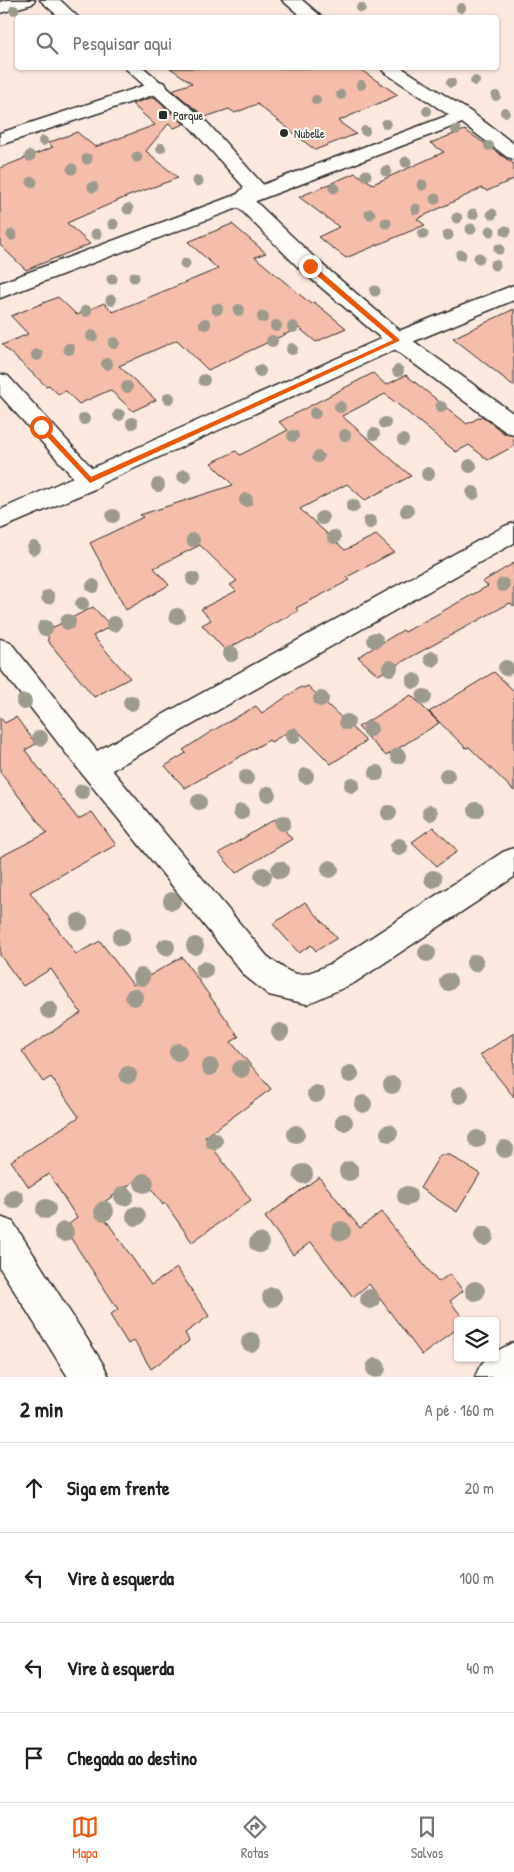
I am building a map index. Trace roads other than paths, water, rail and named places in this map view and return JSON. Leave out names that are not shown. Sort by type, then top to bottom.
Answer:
[{"type":"street","points":[[0,8],[26,0]]},
{"type":"street","points":[[49,0],[67,15]]},
{"type":"street","points":[[291,0],[311,15]]},
{"type":"street","points":[[137,70],[158,86],[197,123],[255,188],[242,200]]},
{"type":"street","points":[[393,70],[464,116],[514,153]]},
{"type":"street","points":[[0,139],[158,86]]},
{"type":"street","points":[[0,291],[464,116]]},
{"type":"street","points":[[242,200],[310,266],[397,340],[514,426]]},
{"type":"street","points":[[0,520],[90,481],[397,340],[514,292]]},
{"type":"street","points":[[0,381],[90,481]]},
{"type":"street","points":[[93,767],[514,532]]},
{"type":"street","points":[[0,649],[93,767],[256,966],[280,985],[307,990],[344,973],[514,861]]},
{"type":"street","points":[[0,1235],[90,1377]]},
{"type":"street","points":[[494,1377],[514,1361]]},
{"type":"place","name":"Parque","points":[[163,115]]},
{"type":"place","name":"Nubelle","points":[[284,133]]}]
